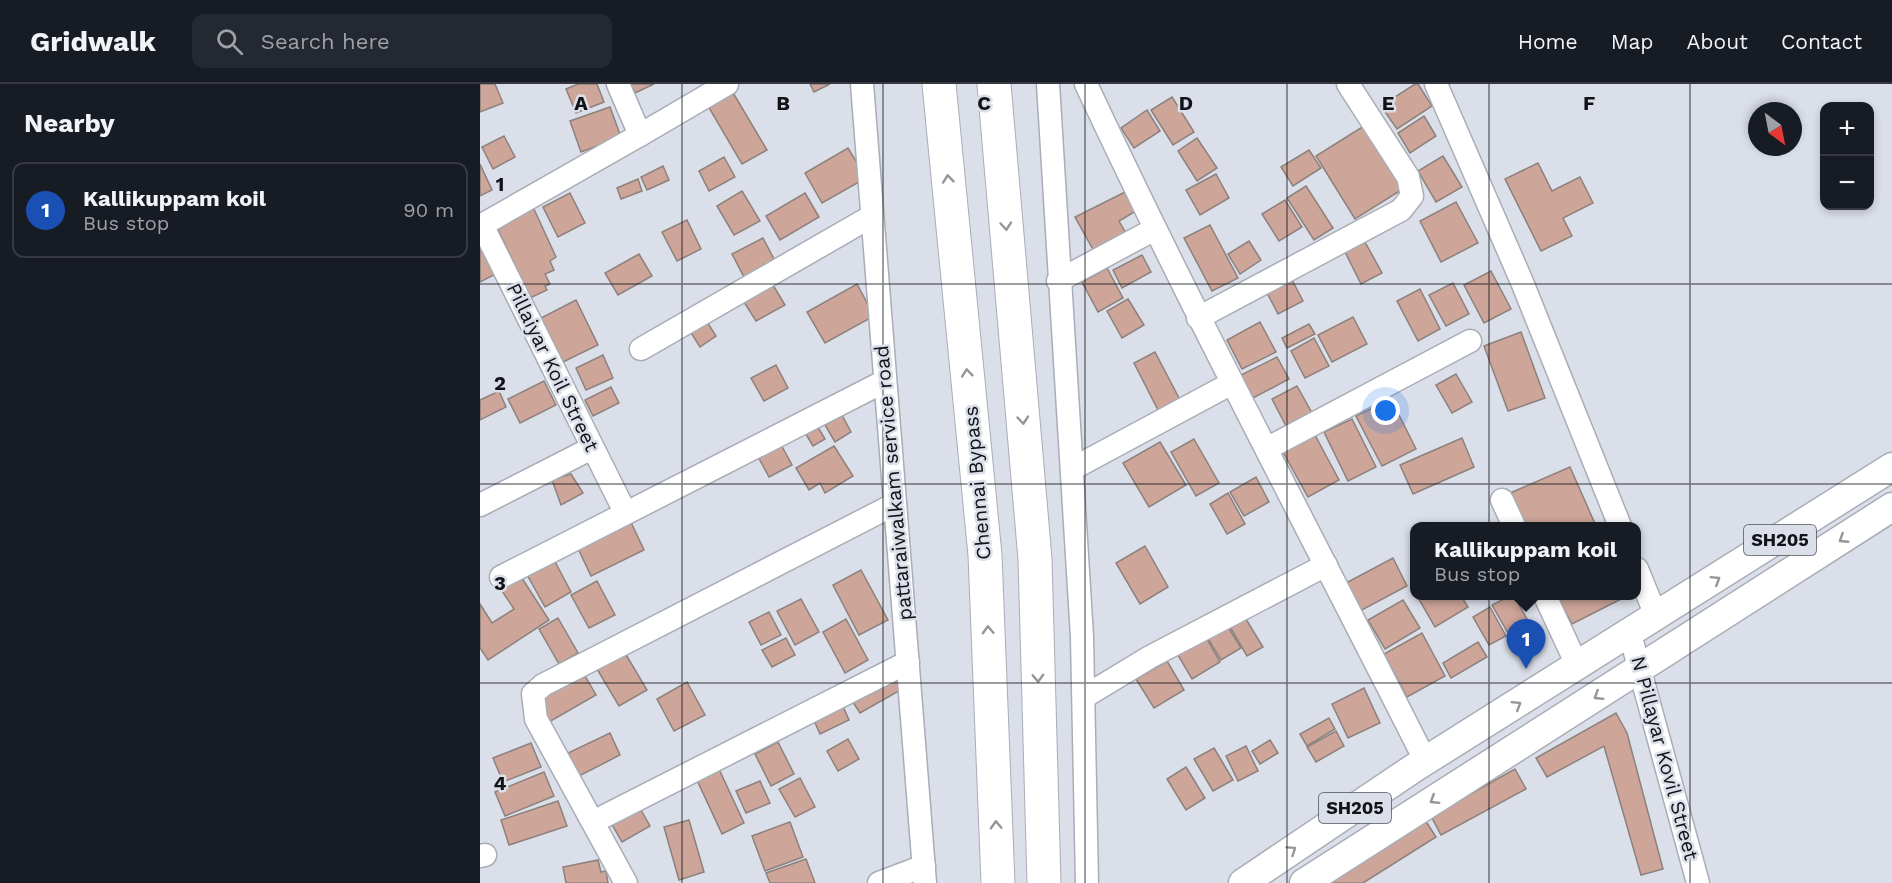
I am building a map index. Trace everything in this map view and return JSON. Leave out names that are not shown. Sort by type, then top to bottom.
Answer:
[{"type":"highway","name":"Chennai Bypass","points":[[939,84],[985,555],[998,883]]},
{"type":"highway","points":[[993,84],[1035,559],[1044,883]]},
{"type":"main road","name":"SH205","points":[[1661,615],[1892,467]]},
{"type":"main road","name":"SH205","points":[[1641,669],[1682,640],[1892,507]]},
{"type":"main road","points":[[1578,667],[1661,615]]},
{"type":"main road","name":"SH205","points":[[1243,883],[1426,762],[1578,667]]},
{"type":"main road","points":[[1304,883],[1641,669]]},
{"type":"street","points":[[618,84],[640,135]]},
{"type":"street","points":[[481,225],[728,84]]},
{"type":"street","name":"pattaraiwalkam service road","points":[[862,84],[924,874]]},
{"type":"street","points":[[1048,84],[1084,697],[1087,883]]},
{"type":"street","points":[[1086,84],[1198,318],[1268,448],[1426,762]]},
{"type":"street","points":[[1198,318],[1401,210],[1412,196],[1408,177],[1348,84]]},
{"type":"street","points":[[1436,84],[1522,282],[1618,522]]},
{"type":"street","points":[[641,349],[872,216]]},
{"type":"street","name":"Pillaiyar Koil Street","points":[[481,225],[625,512]]},
{"type":"street","points":[[1058,281],[1155,229]]},
{"type":"street","points":[[1268,448],[1470,341]]},
{"type":"street","points":[[501,577],[885,381]]},
{"type":"street","points":[[1072,469],[1232,383]]},
{"type":"street","points":[[480,505],[592,448]]},
{"type":"street","points":[[1502,500],[1512,522]]},
{"type":"street","points":[[626,883],[536,719],[533,694],[543,685],[895,504]]},
{"type":"street","points":[[1084,697],[1150,657],[1326,564]]},
{"type":"street","points":[[1641,576],[1661,615]]},
{"type":"street","points":[[1547,600],[1578,667]]},
{"type":"street","name":"N Pillayar Kovil Street","points":[[1630,634],[1698,883]]},
{"type":"street","points":[[593,822],[908,662]]},
{"type":"street","points":[[879,883],[924,874]]},
{"type":"building","points":[[480,84],[495,84],[503,103],[480,112]]},
{"type":"building","points":[[578,84],[597,84],[604,102],[576,113],[566,89]]},
{"type":"building","points":[[630,84],[654,84],[635,93]]},
{"type":"building","points":[[810,84],[830,84],[814,92]]},
{"type":"building","points":[[1418,84],[1432,106],[1397,129],[1381,106]]},
{"type":"building","points":[[732,91],[767,150],[742,164],[708,106]]},
{"type":"building","points":[[1172,97],[1194,132],[1173,145],[1151,110]]},
{"type":"building","points":[[610,107],[621,137],[581,152],[570,121]]},
{"type":"building","points":[[1147,110],[1160,131],[1134,148],[1121,128]]},
{"type":"building","points":[[1424,116],[1436,136],[1410,153],[1398,133]]},
{"type":"building","points":[[1367,124],[1406,187],[1355,219],[1316,156]]},
{"type":"building","points":[[504,136],[515,157],[493,169],[482,147]]},
{"type":"building","points":[[1197,138],[1217,168],[1197,181],[1178,151]]},
{"type":"building","points":[[848,148],[866,178],[822,203],[805,173]]},
{"type":"building","points":[[1309,150],[1321,168],[1293,186],[1281,167]]},
{"type":"building","points":[[1443,156],[1462,187],[1436,202],[1418,171]]},
{"type":"building","points":[[724,157],[735,177],[709,191],[699,171]]},
{"type":"building","points":[[1538,163],[1552,191],[1580,177],[1593,203],[1563,218],[1572,236],[1541,251],[1505,179]]},
{"type":"building","points":[[480,164],[492,190],[480,196]]},
{"type":"building","points":[[663,166],[669,180],[647,190],[641,177]]},
{"type":"building","points":[[1216,174],[1229,198],[1200,215],[1186,190]]},
{"type":"building","points":[[638,179],[642,191],[621,199],[617,188]]},
{"type":"building","points":[[1306,186],[1333,228],[1314,240],[1287,198]]},
{"type":"building","points":[[742,191],[760,221],[734,235],[717,206]]},
{"type":"building","points":[[1125,192],[1136,211],[1119,221],[1127,235],[1095,253],[1075,217]]},
{"type":"building","points":[[570,193],[585,223],[558,237],[543,207]]},
{"type":"building","points":[[805,193],[819,217],[780,240],[766,216]]},
{"type":"building","points":[[1285,200],[1302,227],[1279,241],[1262,214]]},
{"type":"building","points":[[1456,202],[1478,243],[1441,262],[1420,221]]},
{"type":"building","points":[[533,207],[556,257],[550,261],[554,270],[545,274],[550,284],[545,286],[547,290],[530,298],[496,225]]},
{"type":"building","points":[[687,220],[701,249],[677,261],[662,232]]},
{"type":"building","points":[[1210,225],[1238,278],[1212,291],[1184,238]]},
{"type":"building","points":[[763,238],[776,263],[745,279],[732,254]]},
{"type":"building","points":[[480,240],[496,274],[480,282]]},
{"type":"building","points":[[1249,241],[1261,260],[1240,274],[1228,254]]},
{"type":"building","points":[[1365,242],[1382,273],[1361,284],[1345,252]]},
{"type":"building","points":[[639,254],[652,276],[618,295],[605,273]]},
{"type":"building","points":[[1142,255],[1151,272],[1122,288],[1113,270]]},
{"type":"building","points":[[1107,268],[1123,298],[1098,312],[1082,282]]},
{"type":"building","points":[[1491,271],[1511,309],[1484,323],[1464,285]]},
{"type":"building","points":[[1291,278],[1303,301],[1278,314],[1266,291]]},
{"type":"building","points":[[1453,283],[1469,314],[1446,326],[1429,295]]},
{"type":"building","points":[[857,284],[874,316],[825,343],[807,312]]},
{"type":"building","points":[[773,285],[785,305],[756,321],[744,302]]},
{"type":"building","points":[[1420,289],[1440,329],[1418,341],[1397,301]]},
{"type":"building","points":[[1128,299],[1144,325],[1122,338],[1107,311]]},
{"type":"building","points":[[576,300],[598,345],[561,363],[539,319]]},
{"type":"building","points":[[704,317],[716,336],[700,347],[688,328]]},
{"type":"building","points":[[1353,317],[1367,344],[1332,362],[1318,335]]},
{"type":"building","points":[[1260,322],[1276,352],[1242,369],[1227,340]]},
{"type":"building","points":[[1309,324],[1315,334],[1287,348],[1282,338]]},
{"type":"building","points":[[1521,332],[1545,398],[1508,411],[1484,346]]},
{"type":"building","points":[[1314,338],[1329,366],[1305,378],[1291,351]]},
{"type":"building","points":[[1155,352],[1180,400],[1159,412],[1134,363]]},
{"type":"building","points":[[603,355],[613,378],[586,390],[576,368]]},
{"type":"building","points":[[1277,357],[1289,379],[1253,398],[1241,375]]},
{"type":"building","points":[[776,365],[788,388],[764,401],[751,378]]},
{"type":"building","points":[[1456,374],[1472,402],[1452,413],[1436,385]]},
{"type":"building","points":[[544,381],[556,405],[520,423],[508,399]]},
{"type":"building","points":[[1297,386],[1312,413],[1286,426],[1272,399]]},
{"type":"building","points":[[611,387],[619,403],[593,416],[585,400]]},
{"type":"building","points":[[499,391],[506,407],[480,420],[480,400]]},
{"type":"building","points":[[1391,399],[1416,449],[1382,466],[1356,416]]},
{"type":"building","points":[[842,415],[851,432],[835,442],[825,425]]},
{"type":"building","points":[[1352,419],[1376,467],[1348,481],[1324,432]]},
{"type":"building","points":[[816,424],[825,439],[813,446],[804,431]]},
{"type":"building","points":[[1315,435],[1339,480],[1308,497],[1283,452]]},
{"type":"building","points":[[1462,438],[1474,467],[1413,494],[1400,465]]},
{"type":"building","points":[[1194,439],[1219,483],[1196,496],[1171,452]]},
{"type":"building","points":[[779,441],[792,465],[769,477],[756,453]]},
{"type":"building","points":[[1160,442],[1186,485],[1149,507],[1123,463]]},
{"type":"building","points":[[834,446],[853,476],[825,493],[820,483],[809,490],[796,468]]},
{"type":"building","points":[[1570,467],[1594,522],[1520,522],[1508,494]]},
{"type":"building","points":[[571,474],[583,493],[561,505],[552,480]]},
{"type":"building","points":[[1256,477],[1269,502],[1244,516],[1230,492]]},
{"type":"building","points":[[1228,493],[1245,524],[1227,534],[1210,504]]},
{"type":"building","points":[[628,516],[644,550],[591,576],[575,542]]},
{"type":"building","points":[[1145,546],[1168,587],[1140,604],[1116,563]]},
{"type":"building","points":[[552,556],[571,592],[545,607],[525,571]]},
{"type":"building","points":[[1393,558],[1407,586],[1358,612],[1344,584]]},
{"type":"building","points":[[861,570],[888,620],[859,635],[833,585]]},
{"type":"building","points":[[518,572],[549,620],[488,660],[480,648],[480,604],[492,623],[514,609],[498,585]]},
{"type":"building","points":[[597,581],[615,615],[589,628],[571,595]]},
{"type":"building","points":[[801,599],[819,632],[795,645],[777,611]]},
{"type":"building","points":[[1403,600],[1420,628],[1385,649],[1368,620]]},
{"type":"building","points":[[1419,600],[1464,600],[1468,607],[1435,627]]},
{"type":"building","points":[[1502,600],[1516,600],[1532,628],[1512,640],[1492,605]]},
{"type":"building","points":[[1559,600],[1619,600],[1572,624]]},
{"type":"building","points":[[1490,607],[1506,636],[1489,645],[1473,617]]},
{"type":"building","points":[[1241,611],[1263,647],[1247,656],[1226,620]]},
{"type":"building","points":[[769,612],[781,635],[761,645],[749,622]]},
{"type":"building","points":[[558,618],[578,653],[559,664],[539,629]]},
{"type":"building","points":[[846,619],[868,660],[845,673],[823,632]]},
{"type":"building","points":[[1225,622],[1241,648],[1221,660],[1205,634]]},
{"type":"building","points":[[1422,633],[1445,676],[1407,697],[1384,654]]},
{"type":"building","points":[[1204,634],[1220,662],[1192,679],[1175,650]]},
{"type":"building","points":[[786,638],[795,655],[772,667],[762,650]]},
{"type":"building","points":[[1478,642],[1487,657],[1451,678],[1443,663]]},
{"type":"building","points":[[625,653],[647,690],[619,706],[597,669]]},
{"type":"building","points":[[1167,661],[1184,690],[1154,708],[1136,679]]},
{"type":"building","points":[[895,673],[904,688],[860,713],[851,699]]},
{"type":"building","points":[[584,674],[596,695],[549,722],[537,701]]},
{"type":"building","points":[[687,682],[705,715],[674,731],[657,699]]},
{"type":"building","points":[[1364,688],[1380,723],[1348,738],[1332,704]]},
{"type":"building","points":[[841,702],[849,720],[820,734],[812,716]]},
{"type":"building","points":[[1616,713],[1627,733],[1663,869],[1641,875],[1604,746],[1547,777],[1536,758]]},
{"type":"building","points":[[1329,718],[1335,729],[1307,746],[1300,734]]},
{"type":"building","points":[[1336,731],[1344,746],[1316,762],[1307,747]]},
{"type":"building","points":[[610,733],[620,755],[579,776],[568,753]]},
{"type":"building","points":[[848,739],[859,759],[838,771],[827,751]]},
{"type":"building","points":[[1270,740],[1278,753],[1260,764],[1252,751]]},
{"type":"building","points":[[778,742],[794,774],[771,786],[755,754]]},
{"type":"building","points":[[531,743],[541,767],[503,782],[493,758]]},
{"type":"building","points":[[1246,746],[1258,771],[1238,781],[1226,756]]},
{"type":"building","points":[[1214,748],[1233,780],[1213,791],[1194,759]]},
{"type":"building","points":[[718,767],[744,823],[722,834],[696,778]]},
{"type":"building","points":[[1186,767],[1205,798],[1186,810],[1167,779]]},
{"type":"building","points":[[1515,769],[1526,789],[1441,835],[1431,816]]},
{"type":"building","points":[[544,772],[554,796],[505,816],[495,792]]},
{"type":"building","points":[[800,778],[815,807],[795,817],[779,789]]},
{"type":"building","points":[[760,781],[770,803],[746,813],[736,791]]},
{"type":"building","points":[[558,801],[567,826],[509,845],[501,820]]},
{"type":"building","points":[[638,805],[650,826],[622,842],[610,821]]},
{"type":"building","points":[[689,820],[704,872],[679,880],[664,827]]},
{"type":"building","points":[[1425,820],[1436,837],[1363,883],[1325,883]]},
{"type":"building","points":[[790,822],[803,857],[765,871],[752,836]]},
{"type":"building","points":[[806,859],[815,883],[770,883],[766,873]]},
{"type":"building","points":[[598,860],[601,872],[606,871],[608,883],[566,883],[563,867]]},
{"type":"place","name":"Kallikuppam koil","points":[[1526,669]]}]
